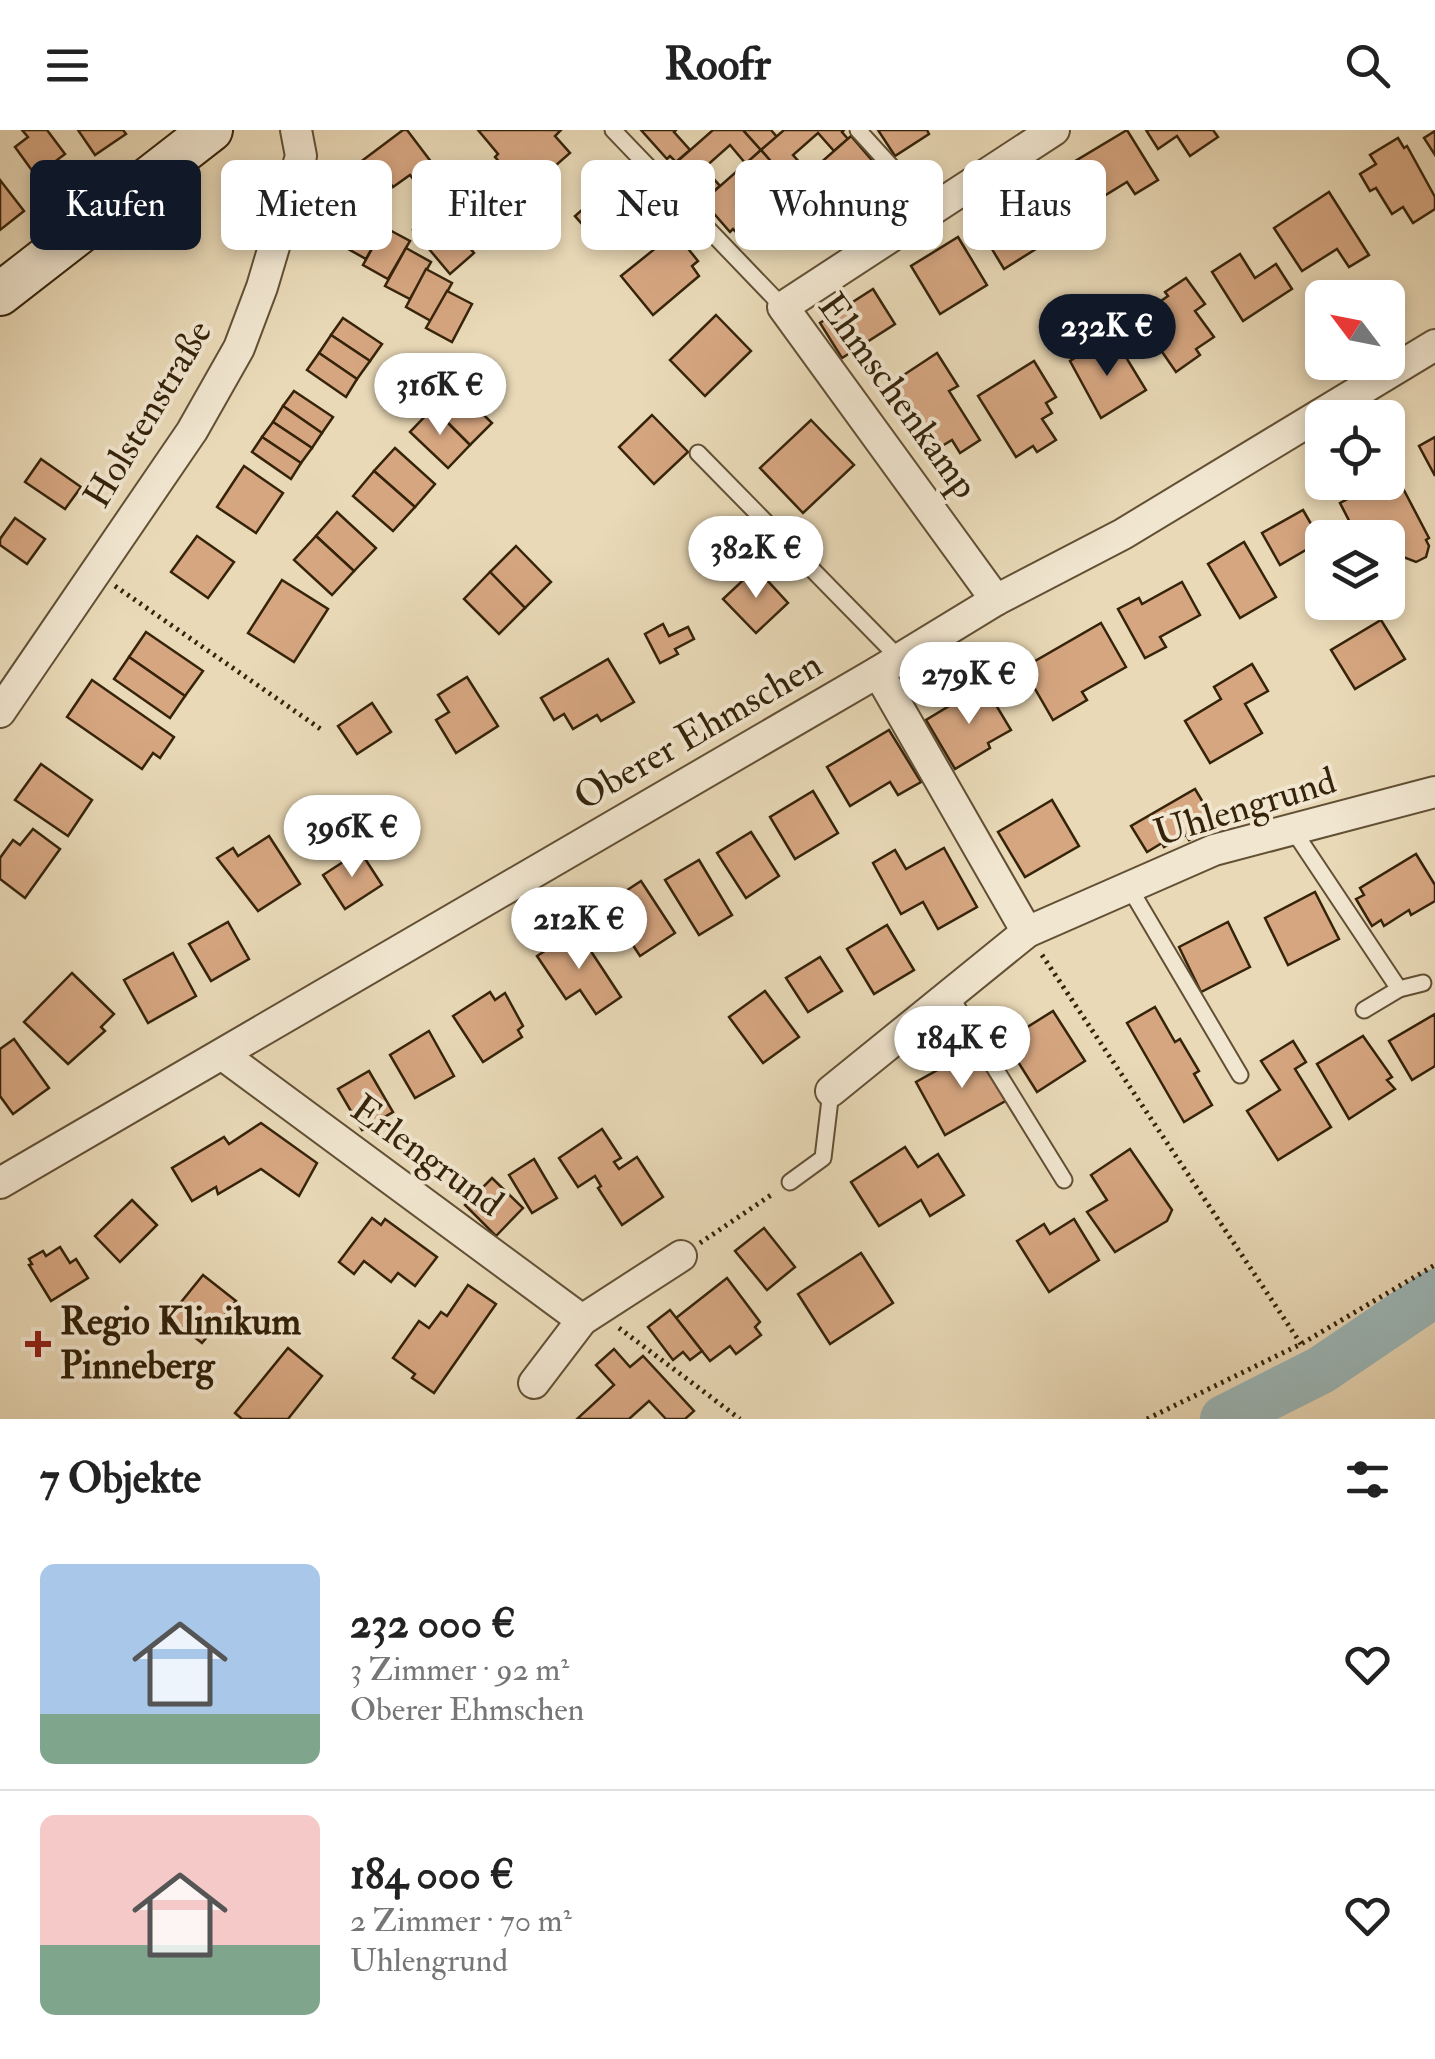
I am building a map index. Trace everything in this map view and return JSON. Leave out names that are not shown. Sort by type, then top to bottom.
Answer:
[{"type":"main road","points":[[0,294],[212,130]]},
{"type":"street","name":"Holstenstraße","points":[[0,712],[192,431],[239,348],[262,287],[301,156],[296,130]]},
{"type":"street","name":"Ehmschenkamp","points":[[943,202],[1054,130]]},
{"type":"street","name":"Ehmschenkamp","points":[[870,250],[783,307],[996,600]]},
{"type":"street","name":"Oberer Ehmschen","points":[[0,1183],[996,600],[1123,534],[1435,344]]},
{"type":"street","points":[[888,665],[1027,932]]},
{"type":"street","name":"Uhlengrund","points":[[830,1091],[1027,932],[1214,850],[1435,792]]},
{"type":"street","name":"Erlengrund","points":[[223,1055],[590,1316]]},
{"type":"street","points":[[534,1383],[590,1316],[682,1256]]},
{"type":"lane","points":[[613,130],[783,307]]},
{"type":"lane","points":[[858,130],[885,160]]},
{"type":"lane","points":[[698,453],[888,665]]},
{"type":"lane","points":[[1293,830],[1399,989]]},
{"type":"lane","points":[[1128,887],[1240,1076]]},
{"type":"lane","points":[[1364,1010],[1399,989],[1423,983]]},
{"type":"lane","points":[[949,994],[1064,1180]]},
{"type":"lane","points":[[790,1182],[823,1158],[830,1091]]},
{"type":"path","points":[[97,573],[322,730]]},
{"type":"path","points":[[1027,932],[1301,1344]]},
{"type":"path","points":[[682,1256],[790,1182]]},
{"type":"path","points":[[1147,1419],[1301,1344],[1435,1266]]},
{"type":"path","points":[[590,1316],[740,1419]]},
{"type":"building","points":[[22,130],[47,130],[65,154],[57,160],[30,160],[30,168],[15,147],[28,137]]},
{"type":"building","points":[[78,130],[123,130],[126,134],[95,155]]},
{"type":"building","points":[[407,130],[430,160],[412,160],[412,178],[410,175],[393,187],[392,160],[363,160]]},
{"type":"building","points":[[478,130],[561,130],[555,136],[570,153],[561,161],[498,160],[498,154]]},
{"type":"building","points":[[641,130],[676,130],[690,150],[678,160],[670,156],[667,159]]},
{"type":"building","points":[[713,130],[743,130],[761,150],[750,160],[743,160],[730,145],[713,160],[679,160]]},
{"type":"building","points":[[743,130],[771,130],[777,137],[761,150]]},
{"type":"building","points":[[784,130],[844,130],[848,139],[834,151],[818,133],[793,155],[797,160],[770,160],[761,150]]},
{"type":"building","points":[[878,130],[927,130],[929,134],[895,156]]},
{"type":"building","points":[[1127,130],[1158,180],[1135,194],[1127,182],[1106,195],[1106,160],[1077,160]]},
{"type":"building","points":[[1146,130],[1213,130],[1218,137],[1190,156],[1177,136],[1158,149]]},
{"type":"building","points":[[1435,131],[1435,155],[1424,138]]},
{"type":"building","points":[[851,136],[872,160],[824,160]]},
{"type":"building","points":[[1398,138],[1404,148],[1407,146],[1435,197],[1435,209],[1413,223],[1403,207],[1392,214],[1376,188],[1370,191],[1360,174],[1376,164],[1370,155]]},
{"type":"building","points":[[761,150],[770,160],[750,160]]},
{"type":"building","points":[[735,173],[735,231],[730,232],[715,215],[715,190]]},
{"type":"building","points":[[0,180],[24,211],[0,230]]},
{"type":"building","points":[[1329,192],[1369,255],[1349,267],[1337,249],[1302,271],[1274,228]]},
{"type":"building","points":[[392,231],[410,241],[388,279],[363,265],[371,250],[392,250]]},
{"type":"building","points":[[958,237],[987,285],[940,314],[911,266],[943,250]]},
{"type":"building","points":[[406,248],[431,262],[410,299],[385,286]]},
{"type":"building","points":[[350,250],[371,250],[366,259]]},
{"type":"building","points":[[430,250],[471,250],[474,253],[450,274]]},
{"type":"building","points":[[653,250],[689,250],[698,261],[692,266],[699,276],[653,315],[621,276]]},
{"type":"building","points":[[993,250],[1034,250],[1004,269]]},
{"type":"building","points":[[1240,254],[1255,278],[1276,264],[1292,289],[1243,321],[1212,272]]},
{"type":"building","points":[[426,269],[452,283],[431,321],[406,307]]},
{"type":"building","points":[[1186,278],[1205,304],[1195,311],[1214,337],[1196,349],[1200,355],[1176,372],[1138,317]]},
{"type":"building","points":[[873,289],[895,324],[842,358],[820,323]]},
{"type":"building","points":[[447,291],[472,304],[452,342],[426,328]]},
{"type":"building","points":[[716,315],[751,351],[705,396],[670,360]]},
{"type":"building","points":[[343,318],[382,344],[370,361],[331,335]]},
{"type":"building","points":[[331,335],[370,361],[357,379],[319,353]]},
{"type":"building","points":[[1102,341],[1113,360],[1124,354],[1146,390],[1101,418],[1070,361]]},
{"type":"building","points":[[319,353],[357,379],[346,397],[307,370]]},
{"type":"building","points":[[937,353],[958,386],[949,391],[980,440],[960,453],[952,440],[927,455],[905,421],[914,415],[893,382]]},
{"type":"building","points":[[1034,361],[1056,397],[1046,403],[1052,413],[1042,419],[1056,440],[1037,452],[1033,446],[1016,457],[978,396]]},
{"type":"building","points":[[454,386],[492,423],[470,445],[433,408]]},
{"type":"building","points":[[294,391],[333,417],[322,433],[283,406]]},
{"type":"building","points":[[283,406],[322,433],[312,448],[273,422]]},
{"type":"building","points":[[433,408],[470,445],[448,468],[410,432]]},
{"type":"building","points":[[652,415],[688,452],[654,484],[619,447]]},
{"type":"building","points":[[811,420],[854,465],[803,513],[760,468]]},
{"type":"building","points":[[273,422],[312,448],[301,463],[262,437]]},
{"type":"building","points":[[262,437],[301,463],[291,479],[252,452]]},
{"type":"building","points":[[1435,437],[1435,476],[1419,446]]},
{"type":"building","points":[[395,448],[435,484],[415,507],[374,471]]},
{"type":"building","points":[[41,459],[81,487],[65,509],[25,482]]},
{"type":"building","points":[[244,466],[283,493],[256,533],[217,507]]},
{"type":"building","points":[[374,471],[415,507],[393,531],[353,496]]},
{"type":"building","points":[[1405,492],[1429,538],[1426,557],[1416,562],[1405,558],[1405,520],[1349,520],[1340,503],[1405,500]]},
{"type":"building","points":[[1303,510],[1309,520],[1305,520],[1305,550],[1280,565],[1262,533]]},
{"type":"building","points":[[337,512],[376,548],[354,571],[316,536]]},
{"type":"building","points":[[15,518],[45,539],[27,564],[0,545]]},
{"type":"building","points":[[197,536],[234,562],[208,598],[171,572]]},
{"type":"building","points":[[316,536],[354,571],[332,595],[294,560]]},
{"type":"building","points":[[1244,542],[1276,597],[1240,618],[1208,564]]},
{"type":"building","points":[[516,546],[551,582],[525,608],[490,572]]},
{"type":"building","points":[[756,568],[788,603],[756,633],[723,599]]},
{"type":"building","points":[[490,572],[525,608],[499,634],[464,599]]},
{"type":"building","points":[[282,580],[328,609],[294,662],[248,633]]},
{"type":"building","points":[[1182,582],[1200,615],[1160,637],[1166,647],[1145,658],[1118,609],[1139,598],[1142,604]]},
{"type":"building","points":[[1381,620],[1405,659],[1355,689],[1331,650]]},
{"type":"building","points":[[1101,623],[1126,667],[1082,692],[1087,700],[1053,720],[1023,668]]},
{"type":"building","points":[[663,624],[669,636],[688,627],[694,639],[675,649],[678,654],[660,663],[645,634]]},
{"type":"building","points":[[146,632],[203,671],[185,696],[129,657]]},
{"type":"building","points":[[129,657],[185,696],[170,718],[114,679]]},
{"type":"building","points":[[608,659],[634,702],[601,721],[597,715],[573,729],[564,714],[554,720],[541,698]]},
{"type":"building","points":[[1252,664],[1268,691],[1245,704],[1262,733],[1210,763],[1185,721],[1221,699],[1214,687]]},
{"type":"building","points":[[467,677],[498,726],[456,753],[436,720],[449,712],[438,695]]},
{"type":"building","points":[[92,680],[174,737],[160,758],[153,753],[142,769],[67,717]]},
{"type":"building","points":[[984,685],[1011,730],[955,769],[926,720]]},
{"type":"building","points":[[372,703],[391,732],[357,754],[338,726]]},
{"type":"building","points":[[889,730],[921,782],[898,795],[890,782],[850,806],[827,767]]},
{"type":"building","points":[[41,764],[92,800],[68,836],[15,800]]},
{"type":"building","points":[[1195,789],[1216,824],[1189,840],[1186,835],[1147,852],[1131,826]]},
{"type":"building","points":[[813,791],[838,833],[795,859],[770,817]]},
{"type":"building","points":[[1052,800],[1079,846],[1025,877],[998,832]]},
{"type":"building","points":[[33,829],[60,849],[25,898],[0,879],[0,858],[13,840],[20,845]]},
{"type":"building","points":[[751,832],[779,876],[746,898],[717,853]]},
{"type":"building","points":[[269,836],[300,884],[258,911],[217,858],[233,848],[238,856]]},
{"type":"building","points":[[944,848],[977,907],[938,929],[923,902],[901,914],[873,863],[895,850],[906,869]]},
{"type":"building","points":[[360,851],[382,885],[345,909],[323,875]]},
{"type":"building","points":[[1416,854],[1435,885],[1435,901],[1411,915],[1409,910],[1384,926],[1381,920],[1372,926],[1356,899],[1364,895],[1360,888]]},
{"type":"building","points":[[699,860],[732,915],[699,935],[665,880]]},
{"type":"building","points":[[641,881],[675,933],[640,956],[606,904]]},
{"type":"building","points":[[1315,892],[1339,939],[1288,965],[1265,918]]},
{"type":"building","points":[[228,922],[249,959],[211,981],[189,944]]},
{"type":"building","points":[[1228,922],[1250,967],[1201,992],[1179,947]]},
{"type":"building","points":[[887,925],[914,970],[874,994],[847,949]]},
{"type":"building","points":[[577,930],[621,997],[596,1014],[580,990],[566,999],[537,956]]},
{"type":"building","points":[[173,953],[196,996],[148,1023],[124,980]]},
{"type":"building","points":[[820,957],[842,991],[808,1012],[786,978]]},
{"type":"building","points":[[72,973],[114,1014],[101,1027],[105,1031],[68,1064],[24,1022]]},
{"type":"building","points":[[765,991],[799,1037],[763,1063],[729,1017]]},
{"type":"building","points":[[490,992],[495,1000],[505,993],[523,1026],[518,1030],[522,1037],[483,1062],[453,1016]]},
{"type":"building","points":[[1155,1007],[1175,1042],[1180,1039],[1199,1071],[1194,1074],[1212,1105],[1184,1122],[1127,1023]]},
{"type":"building","points":[[1053,1011],[1085,1061],[1037,1092],[1005,1041]]},
{"type":"building","points":[[1435,1014],[1435,1066],[1412,1080],[1389,1041]]},
{"type":"building","points":[[429,1031],[454,1076],[415,1098],[390,1055]]},
{"type":"building","points":[[1363,1036],[1392,1077],[1387,1080],[1395,1089],[1349,1119],[1317,1064]]},
{"type":"building","points":[[14,1039],[49,1088],[13,1114],[0,1096],[0,1049]]},
{"type":"building","points":[[1293,1041],[1306,1062],[1295,1069],[1331,1127],[1278,1160],[1247,1111],[1280,1090],[1261,1061]]},
{"type":"building","points":[[979,1047],[1009,1099],[945,1135],[916,1082]]},
{"type":"building","points":[[369,1071],[393,1112],[362,1130],[338,1089]]},
{"type":"building","points":[[261,1123],[317,1163],[299,1196],[261,1169],[218,1194],[216,1187],[192,1201],[172,1168],[224,1137],[229,1144]]},
{"type":"building","points":[[602,1129],[621,1158],[614,1162],[619,1169],[637,1157],[663,1197],[622,1225],[598,1188],[601,1186],[595,1176],[578,1187],[559,1158]]},
{"type":"building","points":[[905,1147],[918,1167],[938,1154],[964,1195],[930,1216],[921,1200],[879,1226],[851,1182]]},
{"type":"building","points":[[1130,1149],[1172,1210],[1167,1221],[1115,1252],[1087,1212],[1107,1200],[1091,1175]]},
{"type":"building","points":[[534,1159],[557,1198],[532,1213],[509,1175]]},
{"type":"building","points":[[492,1178],[523,1208],[496,1236],[465,1205]]},
{"type":"building","points":[[132,1200],[157,1225],[120,1262],[95,1236]]},
{"type":"building","points":[[372,1218],[381,1225],[385,1219],[437,1257],[415,1286],[398,1273],[391,1282],[364,1261],[354,1274],[339,1262]]},
{"type":"building","points":[[1074,1219],[1099,1260],[1049,1292],[1017,1241],[1044,1224],[1050,1234]]},
{"type":"building","points":[[764,1228],[795,1267],[767,1290],[735,1251]]},
{"type":"building","points":[[60,1247],[70,1263],[76,1259],[88,1278],[51,1301],[29,1259],[43,1251],[46,1256]]},
{"type":"building","points":[[861,1253],[893,1303],[830,1344],[798,1294]]},
{"type":"building","points":[[203,1275],[236,1301],[202,1343],[169,1317]]},
{"type":"building","points":[[727,1278],[760,1322],[755,1327],[761,1335],[736,1354],[730,1346],[710,1361],[676,1318]]},
{"type":"building","points":[[468,1285],[496,1304],[434,1393],[393,1358],[419,1321],[429,1328],[441,1312],[447,1316]]},
{"type":"building","points":[[670,1310],[702,1351],[690,1360],[683,1352],[673,1360],[648,1327]]},
{"type":"building","points":[[288,1348],[322,1376],[288,1419],[242,1419],[235,1413]]},
{"type":"building","points":[[614,1349],[630,1367],[643,1356],[694,1411],[685,1419],[666,1419],[649,1401],[629,1419],[577,1419],[614,1385],[596,1365]]},
{"type":"waterway","points":[[1224,1419],[1321,1370],[1435,1293]]},
{"type":"place","name":"Regio Klinikum Pinneberg","points":[[38,1344]]}]
